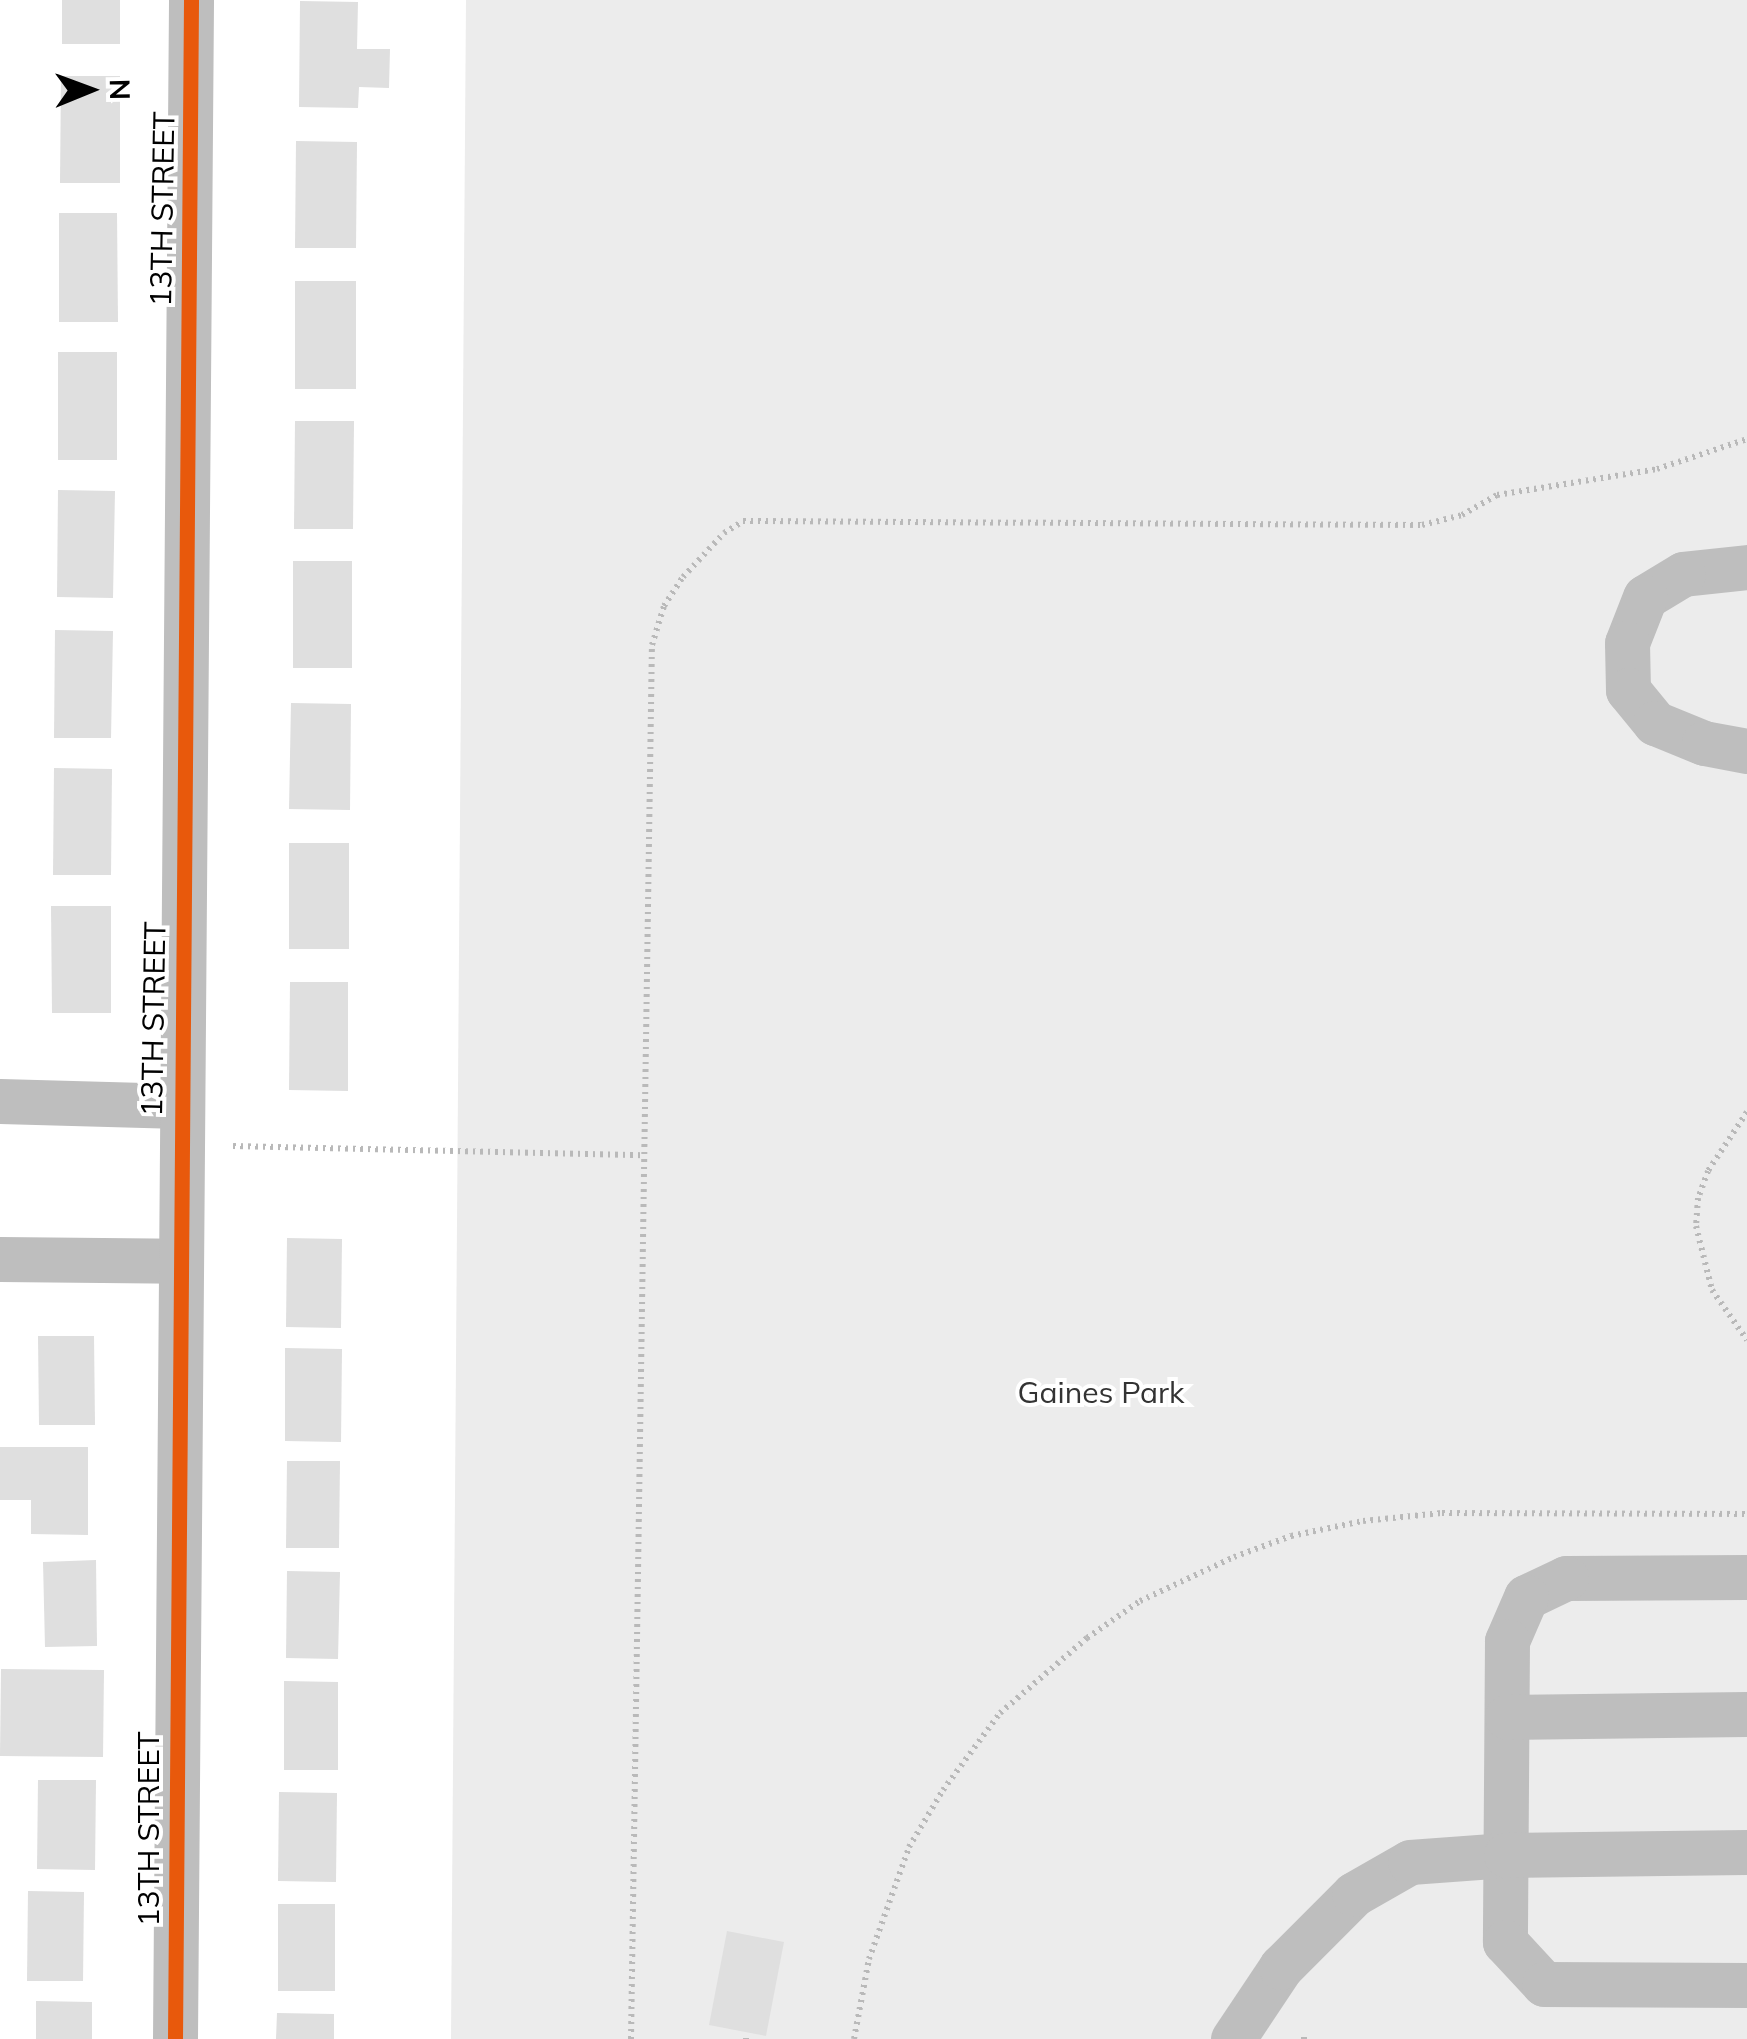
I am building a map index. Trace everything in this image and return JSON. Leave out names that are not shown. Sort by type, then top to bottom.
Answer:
[{"type":"street","name":"13TH STREET","points":[[175,2039],[178,1261],[191,0]]},
{"type":"street","points":[[1747,568],[1683,574],[1645,597],[1627,643],[1628,690],[1654,723],[1704,743],[1747,750]]},
{"type":"street","points":[[0,1102],[180,1106]]},
{"type":"street","points":[[0,1259],[178,1261]]},
{"type":"street","points":[[1747,1576],[1566,1578],[1526,1598],[1508,1640],[1505,1942],[1544,1984],[1747,1985]]},
{"type":"street","points":[[1507,1716],[1747,1714]]},
{"type":"street","points":[[1234,2039],[1281,1967],[1354,1894],[1410,1862],[1506,1855],[1747,1852]]},
{"type":"path","points":[[631,2039],[652,644],[664,606],[683,576],[724,533],[744,521],[1422,525],[1462,515],[1497,496],[1657,469],[1747,439]]},
{"type":"path","points":[[1747,1112],[1708,1170],[1698,1198],[1696,1226],[1712,1290],[1747,1340]]},
{"type":"path","points":[[234,1146],[644,1155]]},
{"type":"path","points":[[854,2039],[868,1958],[909,1847],[943,1790],[1000,1713],[1086,1638],[1140,1600],[1277,1542],[1363,1521],[1442,1513],[1747,1514]]},
{"type":"green space","name":"Gaines Park","points":[[466,0],[1747,0],[1747,2039],[451,2039]]},
{"type":"building","points":[[62,0],[120,0],[120,44],[62,44]]},
{"type":"building","points":[[300,1],[358,2],[357,49],[390,49],[389,88],[359,87],[358,108],[299,107]]},
{"type":"building","points":[[61,76],[120,76],[120,183],[60,183]]},
{"type":"building","points":[[296,141],[357,142],[356,248],[295,248]]},
{"type":"building","points":[[59,213],[117,213],[118,322],[59,322]]},
{"type":"building","points":[[295,281],[356,281],[356,389],[295,389]]},
{"type":"building","points":[[58,352],[117,352],[117,460],[58,460]]},
{"type":"building","points":[[295,421],[354,421],[353,529],[294,529]]},
{"type":"building","points":[[58,490],[115,491],[113,598],[57,597]]},
{"type":"building","points":[[293,561],[352,561],[352,668],[293,668]]},
{"type":"building","points":[[55,630],[113,631],[111,738],[54,738]]},
{"type":"building","points":[[291,703],[351,704],[350,810],[289,809]]},
{"type":"building","points":[[54,768],[112,769],[111,875],[53,875]]},
{"type":"building","points":[[289,843],[349,843],[349,949],[289,949]]},
{"type":"building","points":[[51,906],[111,906],[111,1013],[52,1013]]},
{"type":"building","points":[[290,982],[348,982],[348,1091],[289,1090]]},
{"type":"building","points":[[287,1238],[342,1239],[341,1328],[286,1327]]},
{"type":"building","points":[[38,1336],[94,1336],[95,1425],[39,1425]]},
{"type":"building","points":[[285,1348],[342,1349],[341,1442],[285,1441]]},
{"type":"building","points":[[0,1447],[88,1447],[88,1535],[31,1534],[31,1500],[0,1500]]},
{"type":"building","points":[[287,1461],[340,1461],[339,1548],[286,1548]]},
{"type":"building","points":[[96,1560],[97,1646],[45,1647],[43,1562]]},
{"type":"building","points":[[287,1571],[340,1572],[338,1659],[286,1658]]},
{"type":"building","points":[[1,1669],[104,1670],[103,1757],[0,1756]]},
{"type":"building","points":[[284,1681],[338,1682],[338,1770],[284,1770]]},
{"type":"building","points":[[38,1780],[96,1780],[95,1870],[37,1869]]},
{"type":"building","points":[[279,1792],[337,1793],[336,1882],[278,1881]]},
{"type":"building","points":[[28,1891],[84,1892],[83,1981],[27,1981]]},
{"type":"building","points":[[278,1904],[335,1904],[335,1991],[278,1991]]},
{"type":"building","points":[[727,1931],[784,1942],[766,2036],[709,2025]]},
{"type":"building","points":[[36,2001],[92,2002],[92,2039],[36,2039]]},
{"type":"building","points":[[277,2013],[334,2014],[334,2039],[276,2039]]},
{"type":"cycle path","points":[[175,2039],[191,0]]}]
